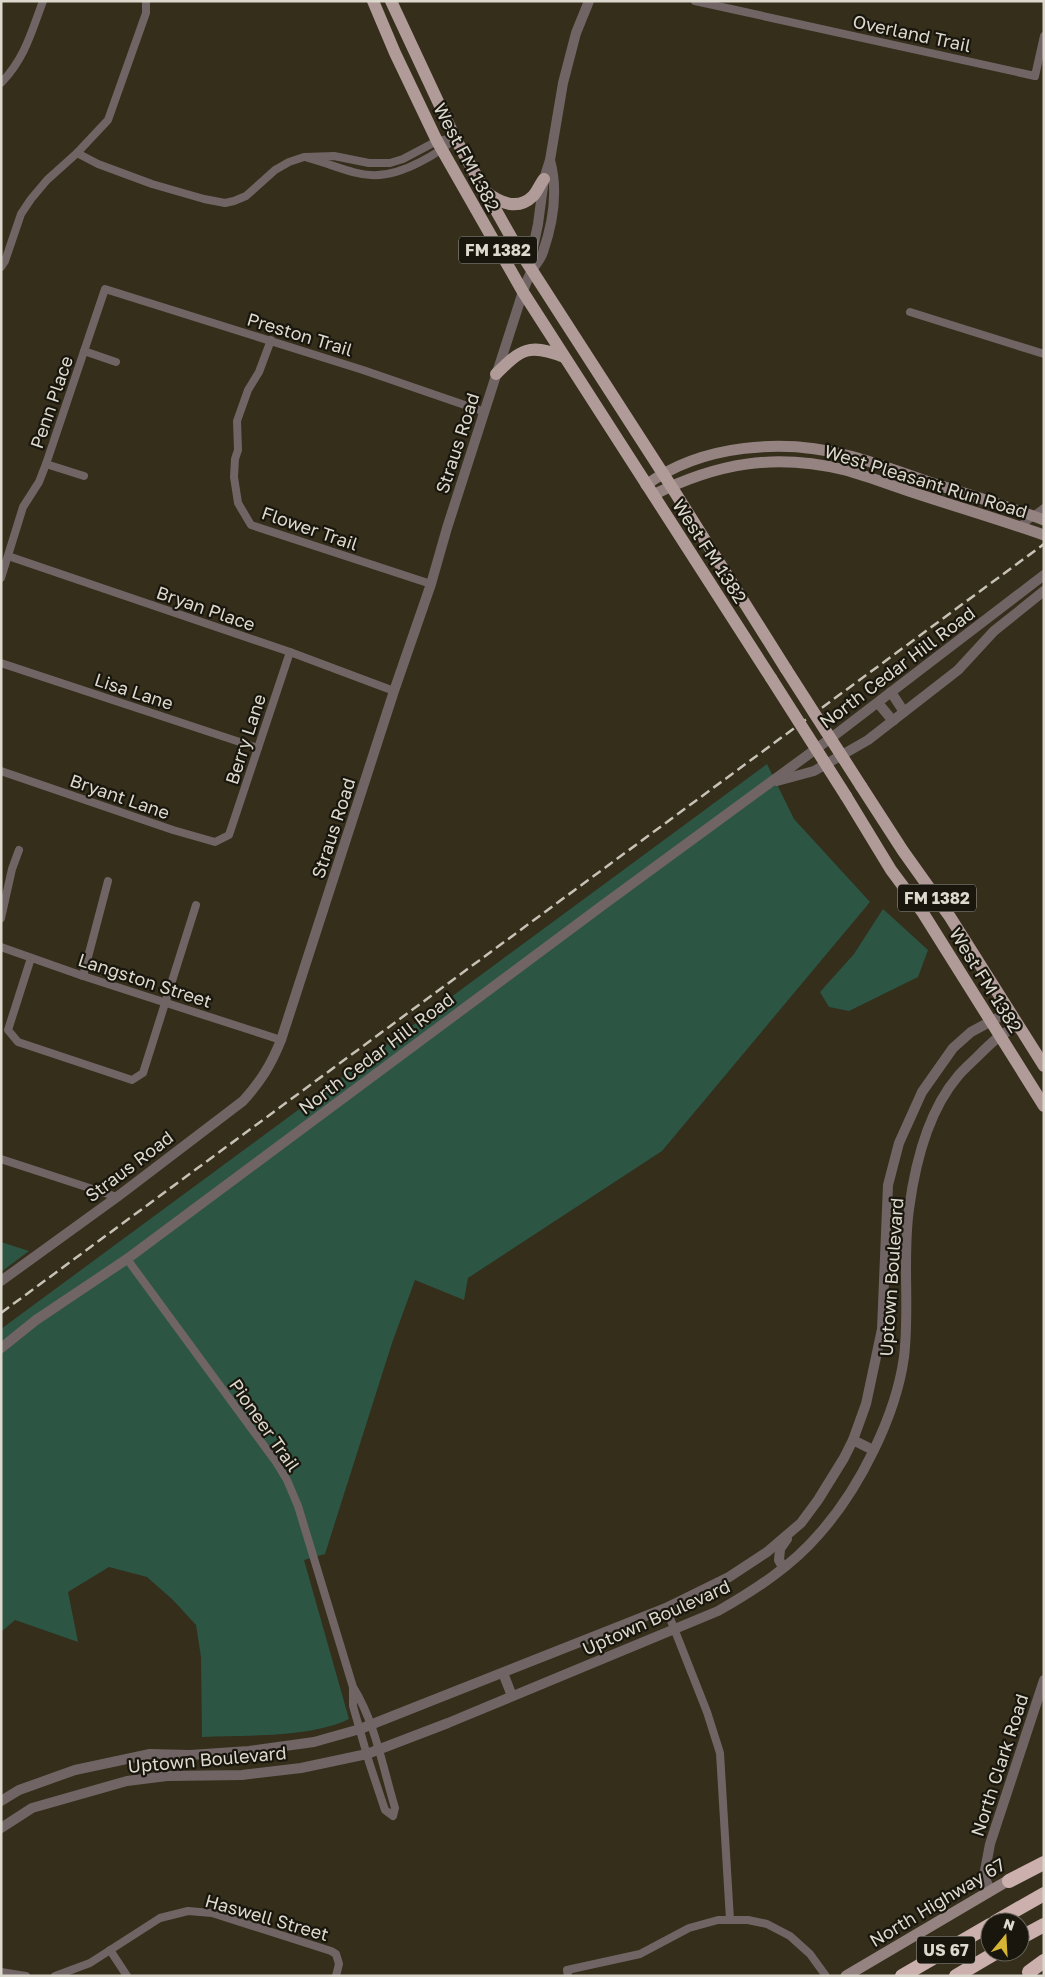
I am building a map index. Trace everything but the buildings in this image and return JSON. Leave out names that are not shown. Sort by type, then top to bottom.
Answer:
[{"type":"highway","points":[[1009,1881],[1044,1863]]},
{"type":"highway","name":"US 67","points":[[1012,1912],[1044,1894]]},
{"type":"highway","points":[[1030,1933],[1044,1925]]},
{"type":"highway","name":"US 67","points":[[902,1976],[980,1931]]},
{"type":"highway","points":[[1026,1974],[1044,1961]]},
{"type":"highway","name":"US 67","points":[[956,1976],[980,1962]]},
{"type":"main road","name":"West FM 1382","points":[[373,1],[395,53],[440,146],[523,292],[771,678],[891,870],[924,914],[1044,1106]]},
{"type":"main road","name":"West FM 1382","points":[[391,1],[455,138],[483,190],[532,271],[861,786],[903,851],[950,917],[1044,1066]]},
{"type":"main road","points":[[483,190],[496,200],[506,204],[514,204],[523,202],[533,196],[544,179]]},
{"type":"main road","points":[[496,374],[513,357],[526,351],[535,349],[546,350],[564,357]]},
{"type":"main road","name":"West Pleasant Run Road","points":[[650,490],[662,473],[699,458],[746,448],[799,446],[849,455],[1038,518]]},
{"type":"main road","name":"West Pleasant Run Road","points":[[650,490],[671,486],[728,466],[750,463],[800,462],[845,470],[1044,535]]},
{"type":"main road","name":"North Highway 67","points":[[846,1976],[990,1890],[1009,1881],[1044,1855]]},
{"type":"main road","points":[[1026,1974],[1044,1967]]},
{"type":"street","points":[[1,83],[14,70],[23,54],[43,1]]},
{"type":"street","points":[[1,267],[5,261],[21,214],[31,199],[47,180],[77,153],[108,120],[146,13],[146,1]]},
{"type":"street","points":[[532,271],[532,253],[544,179],[550,160],[560,94],[571,49],[589,1]]},
{"type":"street","name":"Overland Trail","points":[[695,1],[1035,76],[1044,36]]},
{"type":"street","points":[[304,157],[352,172],[378,176],[404,170],[455,138]]},
{"type":"street","points":[[77,153],[98,164],[152,184],[225,203],[246,196],[276,170],[289,162],[304,157],[334,156],[369,163],[390,163],[440,146]]},
{"type":"street","points":[[532,271],[543,253],[551,219],[554,175],[550,160]]},
{"type":"street","name":"Straus Road","points":[[1,1281],[117,1197],[243,1100],[260,1082],[281,1040],[394,691],[431,584],[496,374],[523,292],[532,271]]},
{"type":"street","name":"Preston Trail","points":[[105,289],[363,370],[485,412]]},
{"type":"street","name":"Penn Place","points":[[1,578],[23,507],[39,482],[46,464],[105,289]]},
{"type":"street","points":[[910,312],[1044,354]]},
{"type":"street","name":"Flower Trail","points":[[270,340],[259,372],[248,390],[237,421],[238,450],[235,459],[234,477],[238,503],[251,525],[431,584]]},
{"type":"street","name":"Penn Place","points":[[84,351],[116,362]]},
{"type":"street","name":"Penn Place","points":[[46,464],[84,476]]},
{"type":"street","points":[[1020,526],[1038,518],[1044,508]]},
{"type":"street","name":"Bryan Place","points":[[8,556],[290,652],[394,691]]},
{"type":"street","name":"North Cedar Hill Road","points":[[1,1348],[36,1320],[127,1259],[878,703],[1044,575]]},
{"type":"street","name":"North Cedar Hill Road","points":[[770,783],[814,771],[868,740],[958,670],[994,631],[1044,591]]},
{"type":"street","name":"Berry Lane","points":[[229,835],[290,652]]},
{"type":"street","name":"Lisa Lane","points":[[1,663],[258,748]]},
{"type":"street","points":[[891,692],[904,712]]},
{"type":"street","points":[[878,703],[893,721]]},
{"type":"street","name":"Bryant Lane","points":[[1,771],[173,830],[215,842],[229,835]]},
{"type":"street","points":[[1,918],[12,869],[19,850]]},
{"type":"street","points":[[83,976],[108,882]]},
{"type":"street","points":[[31,958],[8,1030],[18,1042],[132,1080],[143,1073],[196,905]]},
{"type":"street","name":"Langston Street","points":[[1,948],[281,1040]]},
{"type":"street","name":"Uptown Boulevard","points":[[1,1801],[19,1790],[74,1770],[150,1754],[190,1755],[249,1751],[314,1742],[360,1730],[666,1608],[729,1577],[767,1552],[800,1523],[830,1481],[853,1440],[866,1404],[882,1328],[888,1185],[899,1143],[919,1096],[953,1048],[971,1032],[1010,1011]]},
{"type":"street","name":"Uptown Boulevard","points":[[1,1828],[32,1808],[127,1781],[167,1776],[242,1776],[301,1768],[367,1754],[718,1611],[757,1589],[820,1533],[842,1504],[873,1450],[888,1416],[904,1358],[909,1210],[918,1165],[927,1134],[938,1108],[958,1076],[999,1035],[1019,1025]]},
{"type":"street","points":[[1,1159],[117,1197]]},
{"type":"street","name":"Pioneer Trail","points":[[127,1259],[271,1454],[287,1480],[298,1506],[352,1687],[353,1706],[367,1754],[385,1810],[393,1816],[395,1808],[378,1750],[363,1703],[352,1687]]},
{"type":"street","points":[[853,1440],[873,1450]]},
{"type":"street","points":[[783,1567],[779,1560],[780,1549],[800,1523]]},
{"type":"street","points":[[666,1608],[707,1712],[720,1753],[730,1920]]},
{"type":"street","points":[[503,1673],[512,1696]]},
{"type":"street","name":"North Clark Road","points":[[990,1890],[984,1876],[990,1844],[1044,1680]]},
{"type":"street","name":"Haswell Street","points":[[55,1976],[90,1963],[160,1918],[188,1911],[212,1913],[278,1933],[336,1954],[339,1964],[336,1976]]},
{"type":"street","points":[[568,1973],[640,1954],[689,1928],[718,1920],[748,1920],[767,1924],[790,1936],[810,1954],[826,1976]]},
{"type":"street","points":[[110,1950],[127,1976]]},
{"type":"street","points":[[1,1972],[26,1976]]},
{"type":"green space","points":[[767,764],[794,819],[870,902],[662,1151],[468,1278],[464,1300],[415,1280],[392,1343],[325,1554],[304,1560],[349,1719],[316,1730],[297,1733],[202,1737],[201,1657],[196,1625],[173,1600],[147,1577],[109,1567],[68,1592],[78,1642],[15,1620],[1,1632],[1,1329]]},
{"type":"green space","points":[[883,909],[928,950],[918,977],[849,1011],[829,1007],[820,992],[854,954]]},
{"type":"green space","points":[[1,1242],[29,1251],[1,1272]]},
{"type":"railway","points":[[1,1313],[1044,544]]}]
